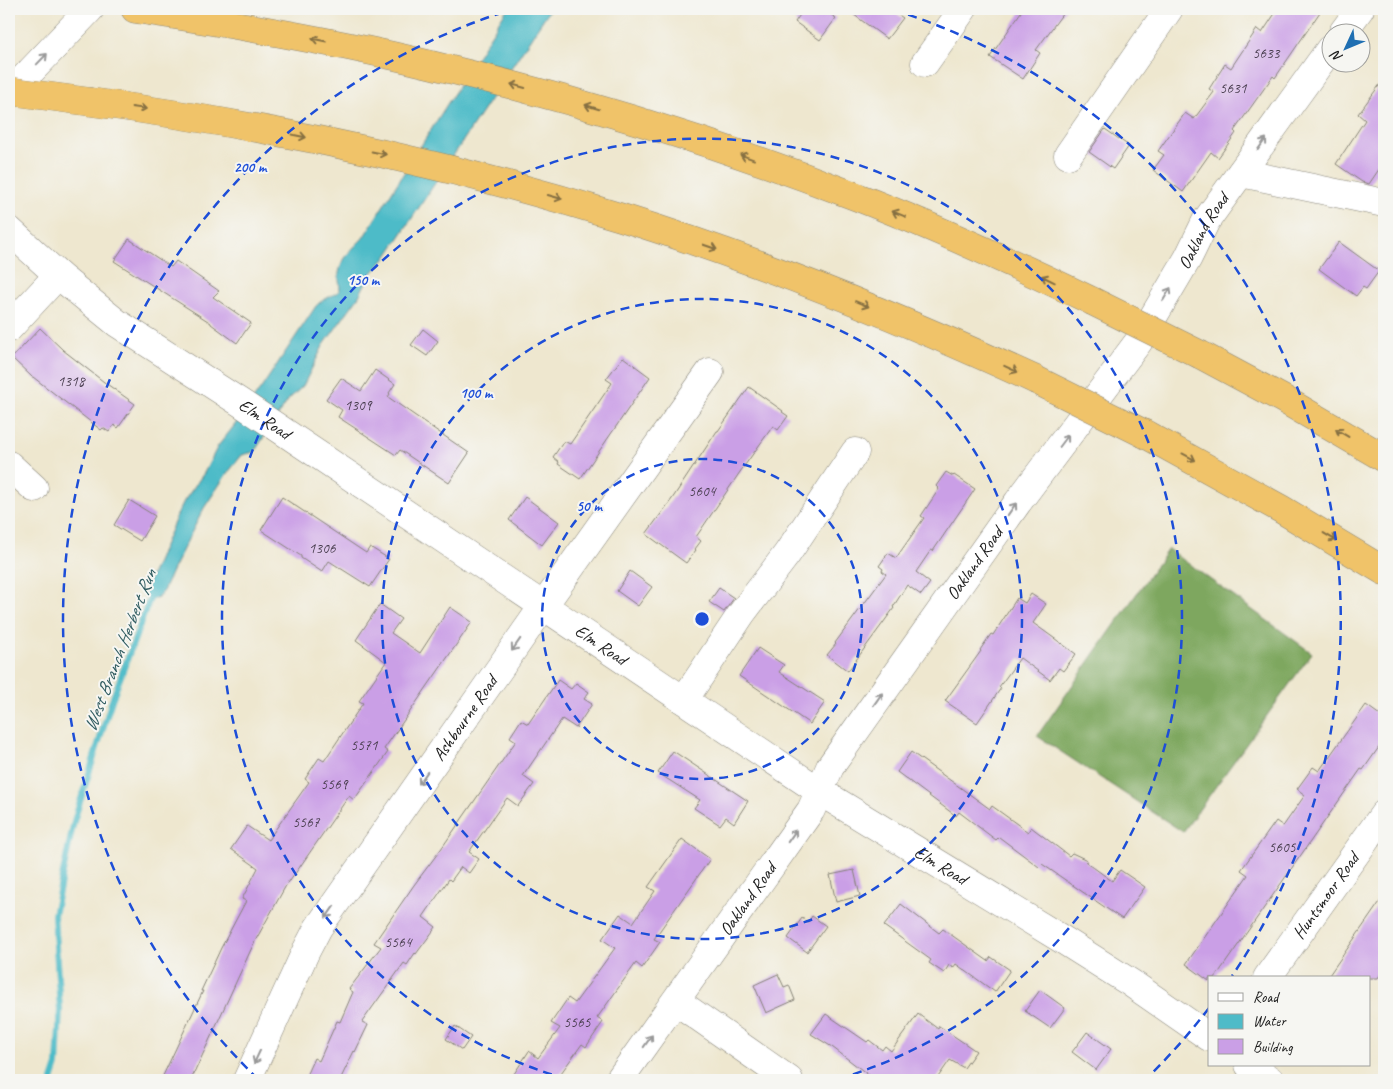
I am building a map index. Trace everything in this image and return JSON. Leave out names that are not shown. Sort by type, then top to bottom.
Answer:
[{"type":"highway","points":[[134,9],[314,39],[449,69],[565,99],[722,148],[852,195],[978,248],[1092,301],[1201,355],[1283,399],[1384,458]]},
{"type":"highway","points":[[9,92],[222,121],[331,142],[442,167],[621,217],[759,264],[870,307],[1036,380],[1145,434],[1281,509],[1384,571]]},
{"type":"street","points":[[9,92],[90,9]]},
{"type":"street","points":[[925,63],[963,9]]},
{"type":"street","points":[[1068,155],[1169,9]]},
{"type":"street","points":[[1350,22],[1360,9]]},
{"type":"street","name":"Oakland Road","points":[[619,1080],[811,810],[830,767],[1012,510],[1139,341],[1188,258],[1206,221],[1320,64]]},
{"type":"street","points":[[1241,172],[1384,203]]},
{"type":"street","name":"Elm Road","points":[[9,230],[58,275],[117,323],[276,426],[819,791],[1060,938],[1131,983],[1208,1036]]},
{"type":"street","points":[[9,328],[58,275]]},
{"type":"street","name":"Ashbourne Road","points":[[247,1080],[318,928],[710,372]]},
{"type":"street","points":[[684,700],[742,613],[787,554],[854,452]]},
{"type":"street","points":[[9,465],[34,488]]},
{"type":"street","name":"Huntsmoor Road","points":[[1268,976],[1384,814]]},
{"type":"street","points":[[676,1001],[789,1080]]},
{"type":"street","points":[[1250,1066],[1270,1080]]},
{"type":"green space","points":[[1168,549],[1312,653],[1183,832],[1037,736]]},
{"type":"water","points":[[507,9],[550,9],[385,259],[369,276],[359,296],[323,346],[303,386],[289,399],[254,452],[242,455],[226,475],[204,508],[163,591],[158,597],[148,599],[144,595],[145,590],[184,501],[204,473],[218,446],[262,387],[316,306],[340,290],[339,273],[345,258],[363,238]]},
{"type":"building","points":[[804,9],[822,9],[836,18],[820,40],[795,22]]},
{"type":"building","points":[[846,9],[890,9],[903,18],[887,39]]},
{"type":"building","points":[[1023,9],[1066,9],[1036,50],[1040,53],[1023,79],[990,57]]},
{"type":"building","points":[[1278,9],[1322,9],[1275,78],[1273,76],[1234,131],[1236,133],[1218,158],[1211,152],[1183,192],[1153,170],[1164,155],[1158,151],[1185,113],[1194,119],[1214,92],[1209,89],[1225,64],[1231,68],[1257,29],[1262,33]]},
{"type":"building","points":[[1384,79],[1384,162],[1369,184],[1362,182],[1336,164],[1365,120],[1358,114]]},
{"type":"building","points":[[1105,129],[1129,146],[1113,169],[1089,152]]},
{"type":"building","points":[[129,239],[171,267],[176,261],[219,291],[213,297],[251,323],[237,343],[211,323],[114,261]]},
{"type":"building","points":[[1339,242],[1379,271],[1366,289],[1363,287],[1356,296],[1319,269]]},
{"type":"building","points":[[40,328],[63,350],[135,404],[118,428],[114,425],[109,432],[103,428],[101,430],[32,377],[12,358]]},
{"type":"building","points":[[423,329],[438,341],[427,356],[411,345]]},
{"type":"building","points":[[623,357],[650,377],[580,479],[558,464],[559,462],[553,457],[564,441],[570,444],[612,383],[606,379]]},
{"type":"building","points":[[375,370],[395,384],[388,397],[469,453],[449,483],[400,450],[396,455],[338,417],[342,410],[326,399],[341,378],[361,391]]},
{"type":"building","points":[[749,387],[788,416],[778,430],[773,426],[740,472],[696,537],[701,541],[686,563],[646,534]]},
{"type":"building","points":[[946,472],[975,489],[933,551],[931,550],[916,572],[930,583],[921,595],[907,585],[894,608],[848,671],[827,655],[886,574],[879,566],[888,553],[896,558],[924,518],[921,516],[939,489],[936,486]]},
{"type":"building","points":[[282,497],[366,553],[370,547],[389,559],[370,587],[329,561],[322,572],[261,530]]},
{"type":"building","points":[[525,497],[559,522],[542,545],[509,520]]},
{"type":"building","points":[[129,500],[155,516],[140,541],[114,525]]},
{"type":"building","points":[[630,571],[652,587],[638,606],[617,591]]},
{"type":"building","points":[[719,588],[734,598],[724,612],[709,602]]},
{"type":"building","points":[[1031,594],[1046,604],[1033,623],[1076,654],[1063,671],[1059,668],[1050,680],[1020,658],[999,687],[1001,688],[977,723],[945,701],[991,634],[993,635],[1017,598],[1025,603]]},
{"type":"building","points":[[380,604],[401,619],[391,633],[420,653],[450,607],[472,622],[384,749],[388,752],[354,800],[349,796],[289,880],[254,943],[191,1080],[161,1080],[221,948],[246,901],[242,899],[258,868],[231,849],[247,826],[268,840],[309,782],[305,779],[319,758],[324,761],[363,703],[359,701],[386,662],[356,640]]},
{"type":"building","points":[[758,648],[784,665],[779,672],[825,702],[810,724],[739,676]]},
{"type":"building","points":[[558,680],[571,689],[576,683],[589,692],[584,699],[592,704],[576,728],[562,719],[523,776],[534,784],[518,806],[507,798],[469,852],[479,859],[469,873],[461,867],[451,881],[449,879],[423,917],[436,927],[407,965],[404,963],[362,1022],[368,1025],[340,1080],[304,1080],[314,1058],[319,1061],[337,1021],[340,1022],[353,992],[349,989],[381,947],[374,943],[516,741],[510,737],[521,720],[528,724]]},
{"type":"building","points":[[1366,705],[1384,718],[1384,740],[1363,770],[1361,769],[1216,976],[1208,976],[1208,980],[1186,964],[1248,875],[1241,870],[1276,821],[1283,826],[1305,795],[1297,789],[1313,767],[1319,771]]},
{"type":"building","points":[[673,751],[748,801],[734,823],[726,817],[720,825],[694,808],[700,800],[658,773]]},
{"type":"building","points":[[911,752],[990,809],[992,806],[1028,832],[1031,827],[1069,856],[1072,853],[1087,860],[1086,862],[1112,881],[1120,870],[1145,887],[1122,919],[1042,864],[1039,867],[999,837],[996,840],[959,812],[956,816],[897,772]]},
{"type":"building","points":[[682,839],[710,859],[654,939],[660,942],[642,968],[636,963],[597,1018],[603,1022],[586,1047],[582,1044],[556,1080],[510,1080],[529,1051],[538,1058],[560,1028],[551,1023],[568,998],[575,1003],[615,948],[602,939],[620,914],[633,923],[655,891],[648,887]]},
{"type":"building","points":[[854,870],[860,896],[836,902],[830,875]]},
{"type":"building","points":[[1384,896],[1384,969],[1378,978],[1370,978],[1370,976],[1328,976]]},
{"type":"building","points":[[901,904],[939,933],[943,929],[988,961],[991,957],[1010,970],[995,992],[956,964],[953,968],[949,965],[944,973],[929,963],[931,960],[884,926]]},
{"type":"building","points":[[812,916],[826,926],[807,952],[788,938],[802,918],[808,922]]},
{"type":"building","points":[[778,974],[784,987],[789,985],[795,1000],[766,1013],[754,985]]},
{"type":"building","points":[[1040,990],[1065,1008],[1050,1028],[1025,1011]]},
{"type":"building","points":[[826,1014],[867,1042],[869,1040],[882,1050],[885,1046],[891,1051],[918,1014],[938,1029],[939,1026],[976,1051],[964,1068],[950,1060],[936,1080],[875,1080],[832,1047],[811,1034]]},
{"type":"building","points":[[455,1026],[471,1037],[462,1050],[446,1039]]},
{"type":"building","points":[[1087,1032],[1111,1049],[1096,1070],[1072,1052]]},
{"type":"waterway","name":"West Branch Herbert Run","points":[[52,1080],[57,1065],[60,1010],[54,915],[74,821],[112,700],[153,593]]}]
